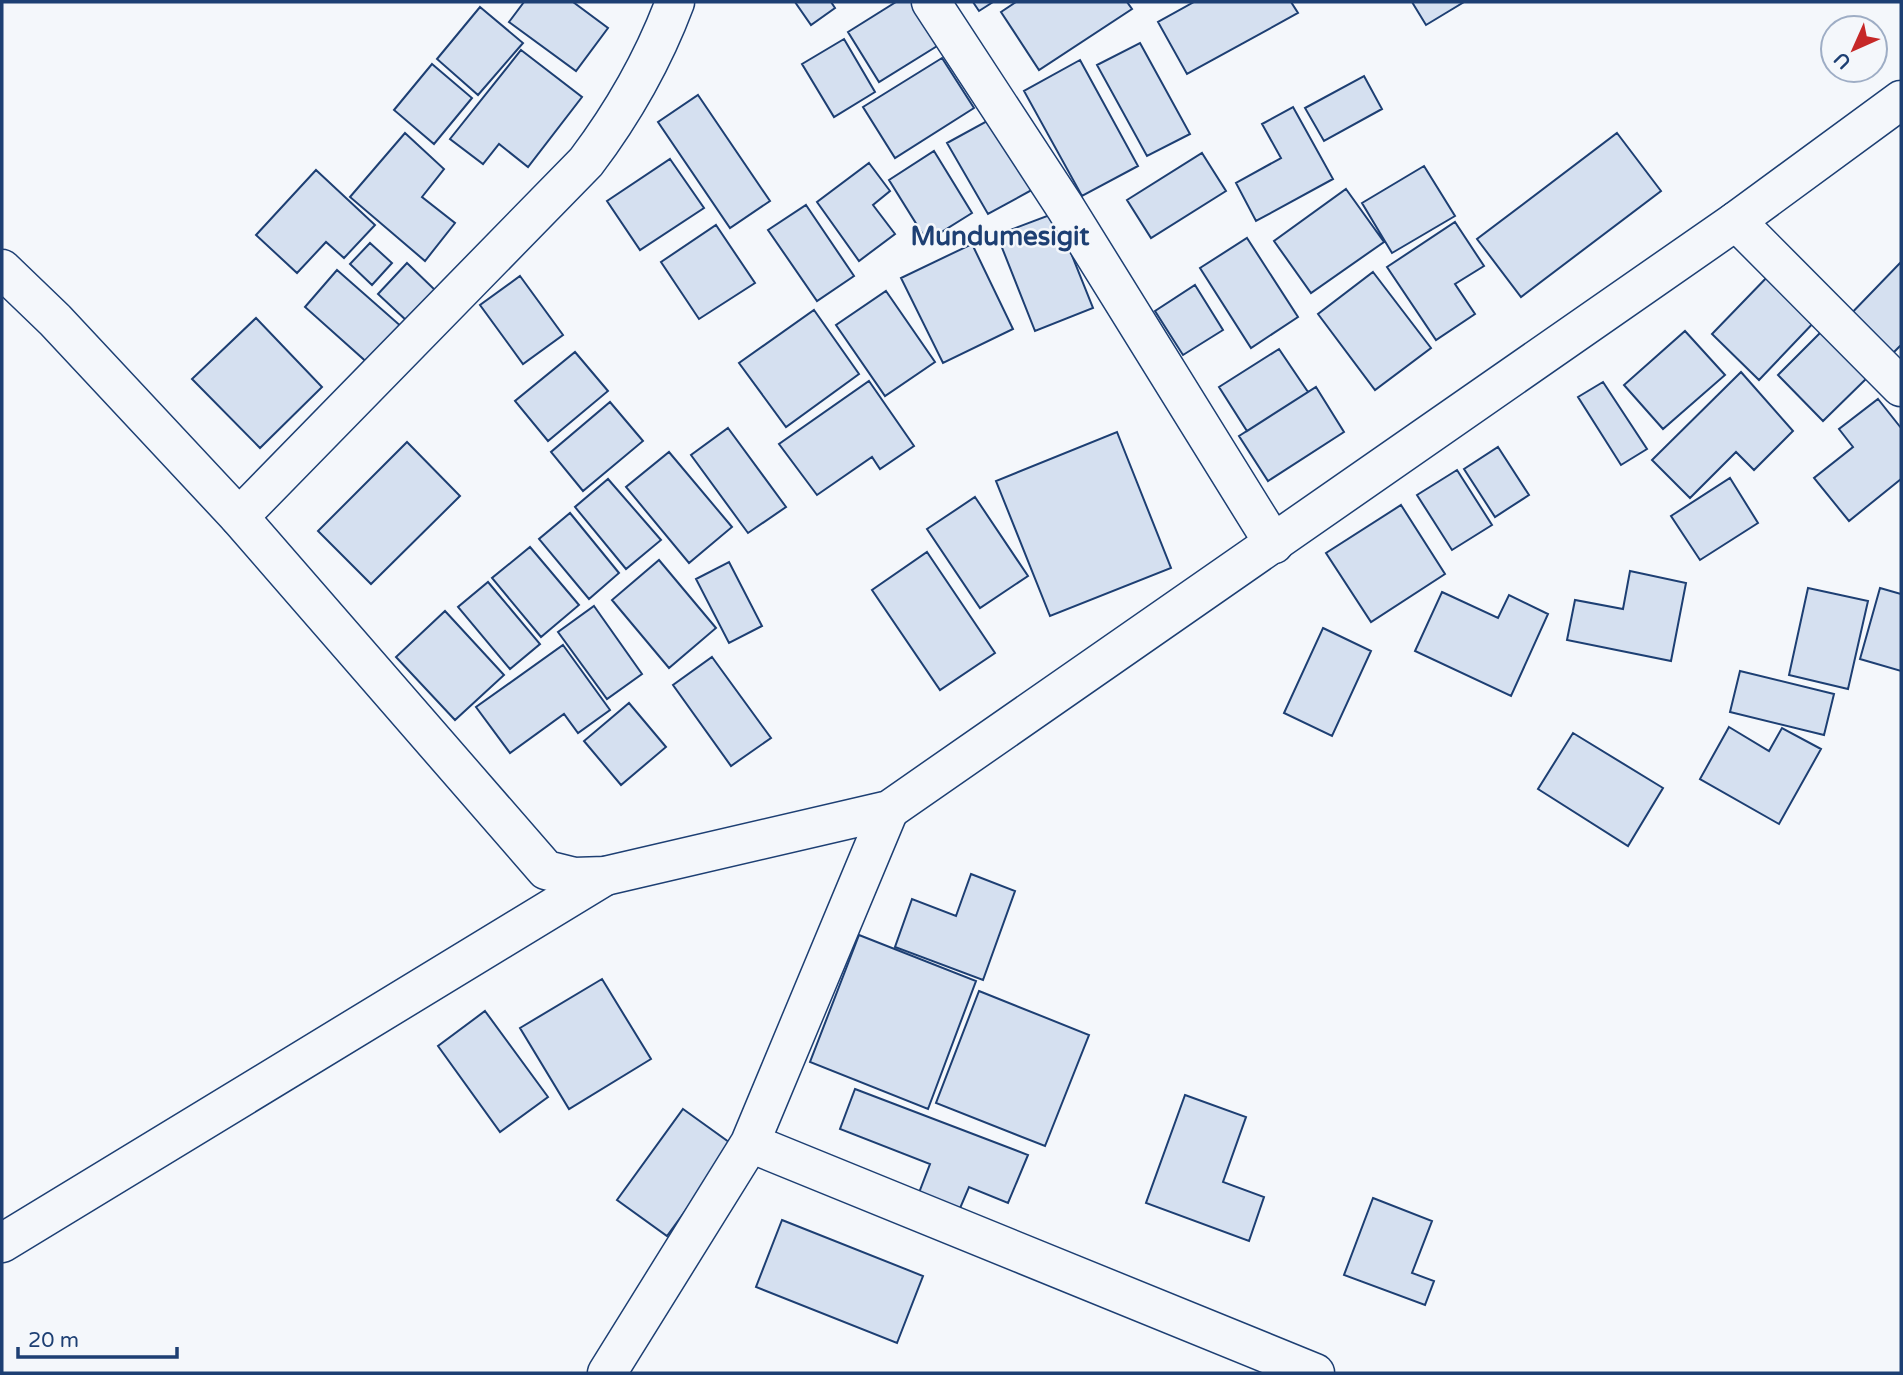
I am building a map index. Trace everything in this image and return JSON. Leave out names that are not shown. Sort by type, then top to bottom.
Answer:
[{"type":"street","points":[[239,517],[586,162],[625,106],[666,27],[675,2]]},
{"type":"street","points":[[931,2],[1073,219],[1274,544]]},
{"type":"street","points":[[2,269],[55,320],[239,517],[546,870],[574,877],[605,876],[888,810],[1737,221],[1901,100]]},
{"type":"street","points":[[1737,221],[1901,387]]},
{"type":"street","points":[[607,1373],[750,1143],[888,810]]},
{"type":"street","points":[[2,1243],[605,876]]},
{"type":"street","points":[[750,1143],[1315,1373]]},
{"type":"building","points":[[524,2],[573,2],[608,28],[576,71],[509,22]]},
{"type":"building","points":[[795,2],[831,2],[835,8],[811,25]]},
{"type":"building","points":[[896,2],[916,2],[942,43],[879,82],[848,32]]},
{"type":"building","points":[[973,2],[993,2],[979,11]]},
{"type":"building","points":[[1016,2],[1127,2],[1132,9],[1039,70],[1001,12]]},
{"type":"building","points":[[1194,2],[1291,2],[1298,13],[1187,74],[1158,22]]},
{"type":"building","points":[[1412,2],[1464,2],[1426,25]]},
{"type":"building","points":[[480,7],[523,43],[478,95],[437,59]]},
{"type":"building","points":[[844,39],[875,92],[834,117],[802,64]]},
{"type":"building","points":[[1140,43],[1190,134],[1147,156],[1097,65]]},
{"type":"building","points":[[521,50],[582,97],[528,167],[499,144],[483,164],[450,139]]},
{"type":"building","points":[[942,58],[974,108],[895,158],[863,107]]},
{"type":"building","points":[[1080,60],[1138,166],[1082,196],[1024,91]]},
{"type":"building","points":[[432,64],[472,98],[434,144],[394,110]]},
{"type":"building","points":[[1364,76],[1382,109],[1324,141],[1305,108]]},
{"type":"building","points":[[698,95],[770,201],[730,228],[658,122]]},
{"type":"building","points":[[1293,107],[1333,179],[1256,221],[1236,183],[1281,158],[1262,124]]},
{"type":"building","points":[[998,115],[1039,186],[988,214],[947,143]]},
{"type":"building","points":[[405,133],[444,169],[422,197],[455,223],[425,261],[350,197]]},
{"type":"building","points":[[1617,133],[1661,191],[1521,297],[1477,239]]},
{"type":"building","points":[[934,151],[972,213],[927,241],[889,180]]},
{"type":"building","points":[[1202,153],[1226,191],[1151,238],[1127,200]]},
{"type":"building","points":[[670,159],[704,208],[640,250],[607,201]]},
{"type":"building","points":[[869,163],[890,191],[873,205],[895,234],[859,261],[817,202]]},
{"type":"building","points":[[1424,166],[1455,216],[1392,253],[1362,203]]},
{"type":"building","points":[[316,170],[375,225],[344,258],[326,242],[297,273],[256,235]]},
{"type":"building","points":[[1346,189],[1384,242],[1311,293],[1274,241]]},
{"type":"building","points":[[806,205],[854,276],[817,301],[768,230]]},
{"type":"building","points":[[1055,213],[1093,308],[1035,331],[997,235]]},
{"type":"building","points":[[1455,222],[1484,266],[1455,284],[1475,314],[1436,340],[1387,267]]},
{"type":"building","points":[[716,225],[755,283],[699,319],[661,262]]},
{"type":"building","points":[[1247,238],[1298,317],[1251,348],[1200,268]]},
{"type":"building","points":[[370,243],[392,263],[372,285],[350,264]]},
{"type":"building","points":[[972,244],[1013,329],[943,363],[901,278]]},
{"type":"building","points":[[1901,262],[1901,345],[1884,362],[1843,322]]},
{"type":"building","points":[[407,263],[435,290],[407,321],[378,294]]},
{"type":"building","points":[[337,270],[403,328],[370,365],[305,307]]},
{"type":"building","points":[[1373,272],[1431,348],[1375,390],[1318,314]]},
{"type":"building","points":[[1772,272],[1819,317],[1759,380],[1712,334]]},
{"type":"building","points":[[520,276],[563,335],[523,364],[480,305]]},
{"type":"building","points":[[1195,285],[1223,330],[1183,355],[1155,311]]},
{"type":"building","points":[[886,291],[935,362],[885,396],[836,325]]},
{"type":"building","points":[[814,310],[859,374],[786,427],[739,363]]},
{"type":"building","points":[[256,318],[322,387],[260,448],[192,379]]},
{"type":"building","points":[[1824,329],[1869,376],[1823,421],[1778,375]]},
{"type":"building","points":[[1685,331],[1725,375],[1663,429],[1624,385]]},
{"type":"building","points":[[1279,349],[1308,392],[1247,431],[1219,387]]},
{"type":"building","points":[[575,352],[608,391],[548,441],[515,401]]},
{"type":"building","points":[[1741,372],[1793,431],[1754,470],[1736,452],[1690,498],[1652,460]]},
{"type":"building","points":[[869,381],[914,446],[880,469],[872,457],[817,495],[779,444]]},
{"type":"building","points":[[1603,382],[1647,449],[1621,465],[1578,397]]},
{"type":"building","points":[[1316,387],[1344,432],[1268,481],[1239,436]]},
{"type":"building","points":[[1878,399],[1901,428],[1901,479],[1849,521],[1814,478],[1853,447],[1839,429]]},
{"type":"building","points":[[610,402],[643,441],[583,491],[551,452]]},
{"type":"building","points":[[728,428],[786,507],[748,533],[691,455]]},
{"type":"building","points":[[1117,432],[1171,568],[1050,616],[996,481]]},
{"type":"building","points":[[407,442],[460,496],[371,584],[318,531]]},
{"type":"building","points":[[1498,447],[1529,495],[1495,517],[1464,469]]},
{"type":"building","points":[[669,452],[732,527],[689,563],[626,487]]},
{"type":"building","points":[[1457,470],[1492,525],[1452,550],[1417,495]]},
{"type":"building","points":[[1730,478],[1758,523],[1700,560],[1671,516]]},
{"type":"building","points":[[608,479],[661,540],[626,569],[575,507]]},
{"type":"building","points":[[975,497],[1028,576],[980,608],[927,529]]},
{"type":"building","points":[[1401,505],[1445,574],[1371,622],[1326,553]]},
{"type":"building","points":[[570,513],[619,573],[589,599],[539,539]]},
{"type":"building","points":[[530,547],[579,605],[541,637],[492,578]]},
{"type":"building","points":[[927,552],[995,653],[940,690],[872,590]]},
{"type":"building","points":[[659,560],[716,628],[669,668],[612,600]]},
{"type":"building","points":[[729,562],[762,626],[729,643],[696,579]]},
{"type":"building","points":[[1630,571],[1686,583],[1671,661],[1567,640],[1575,600],[1623,609]]},
{"type":"building","points":[[488,582],[540,644],[510,669],[458,607]]},
{"type":"building","points":[[1808,588],[1868,601],[1848,689],[1789,675]]},
{"type":"building","points":[[1880,588],[1901,594],[1901,671],[1860,659]]},
{"type":"building","points":[[1442,592],[1498,618],[1509,595],[1548,614],[1511,696],[1415,651]]},
{"type":"building","points":[[594,606],[642,674],[607,699],[558,632]]},
{"type":"building","points":[[445,611],[504,675],[455,720],[396,657]]},
{"type":"building","points":[[1323,628],[1371,651],[1332,736],[1284,713]]},
{"type":"building","points":[[563,645],[610,710],[578,733],[564,714],[510,753],[476,707]]},
{"type":"building","points":[[712,657],[771,738],[731,766],[673,685]]},
{"type":"building","points":[[1740,671],[1834,694],[1824,735],[1730,712]]},
{"type":"building","points":[[629,703],[666,747],[621,785],[584,741]]},
{"type":"building","points":[[1729,727],[1769,751],[1782,728],[1821,749],[1779,824],[1700,779]]},
{"type":"building","points":[[1573,733],[1663,788],[1628,846],[1538,789]]},
{"type":"building","points":[[971,874],[1015,891],[983,980],[895,947],[912,899],[956,916]]},
{"type":"building","points":[[859,935],[976,981],[928,1109],[810,1062]]},
{"type":"building","points":[[602,979],[651,1059],[569,1109],[520,1028]]},
{"type":"building","points":[[979,991],[1089,1035],[1045,1146],[936,1103]]},
{"type":"building","points":[[485,1011],[548,1097],[500,1132],[438,1046]]},
{"type":"building","points":[[855,1089],[1028,1155],[1008,1203],[969,1187],[958,1213],[917,1198],[930,1164],[840,1129]]},
{"type":"building","points":[[1185,1095],[1246,1117],[1223,1182],[1264,1197],[1249,1241],[1146,1203]]},
{"type":"building","points":[[683,1109],[733,1145],[667,1236],[617,1200]]},
{"type":"building","points":[[1373,1198],[1432,1221],[1412,1273],[1434,1281],[1425,1305],[1344,1275]]},
{"type":"building","points":[[782,1220],[923,1276],[897,1343],[756,1287]]},
{"type":"district","name":"Mundumesigit","points":[[1000,236]]}]
